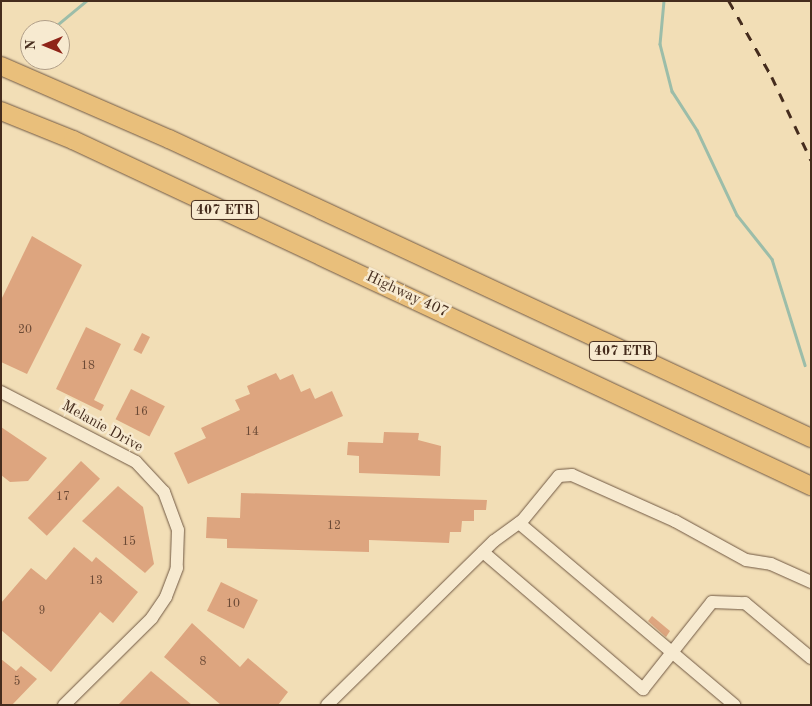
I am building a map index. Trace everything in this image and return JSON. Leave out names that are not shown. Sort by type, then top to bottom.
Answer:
[{"type":"highway","name":"407 ETR","points":[[1,66],[169,139],[811,438]]},
{"type":"highway","name":"Highway 407","points":[[1,111],[82,144],[811,486]]},
{"type":"street","name":"Melanie Drive","points":[[1,392],[136,462],[164,492],[178,530],[177,568],[166,597],[152,618],[64,705]]},
{"type":"street","points":[[327,705],[483,552],[519,523],[553,481],[572,475],[674,520],[746,560],[771,564],[811,582]]},
{"type":"street","points":[[519,523],[734,705]]},
{"type":"street","points":[[483,552],[643,689],[674,654],[712,602],[745,602],[811,658]]},
{"type":"building","points":[[32,236],[82,265],[27,374],[1,362],[1,300]]},
{"type":"building","points":[[86,327],[121,344],[94,400],[104,405],[101,411],[56,389]]},
{"type":"building","points":[[142,333],[150,337],[141,354],[133,350]]},
{"type":"building","points":[[276,373],[280,380],[293,374],[301,392],[310,388],[315,399],[332,391],[343,416],[188,484],[174,453],[206,438],[201,428],[240,410],[235,400],[250,394],[247,386]]},
{"type":"building","points":[[131,389],[165,406],[149,437],[116,419]]},
{"type":"building","points":[[1,427],[47,458],[28,481],[10,482],[1,475]]},
{"type":"building","points":[[384,432],[419,433],[418,440],[441,446],[440,476],[359,473],[359,456],[347,455],[348,442],[383,443]]},
{"type":"building","points":[[81,461],[100,479],[47,536],[28,518]]},
{"type":"building","points":[[118,486],[143,507],[154,564],[145,573],[82,521]]},
{"type":"building","points":[[241,493],[487,500],[486,510],[474,510],[474,521],[462,521],[461,532],[450,532],[449,543],[369,540],[369,552],[227,548],[227,539],[206,538],[207,517],[240,518]]},
{"type":"building","points":[[74,547],[92,562],[96,557],[138,592],[113,623],[100,612],[51,672],[1,630],[1,603],[31,568],[46,580]]},
{"type":"building","points":[[221,582],[258,600],[244,629],[207,611]]},
{"type":"building","points":[[652,616],[670,631],[666,637],[648,621]]},
{"type":"building","points":[[192,623],[240,667],[248,658],[288,692],[278,705],[221,705],[164,657]]},
{"type":"building","points":[[1,659],[16,671],[21,666],[37,679],[12,705],[1,705]]},
{"type":"building","points":[[151,671],[192,705],[118,705]]},
{"type":"waterway","points":[[63,20],[86,1]]},
{"type":"waterway","points":[[664,1],[660,44],[672,91],[697,130],[737,215],[772,259],[805,365]]},
{"type":"railway","points":[[729,1],[772,77],[811,160]]}]
